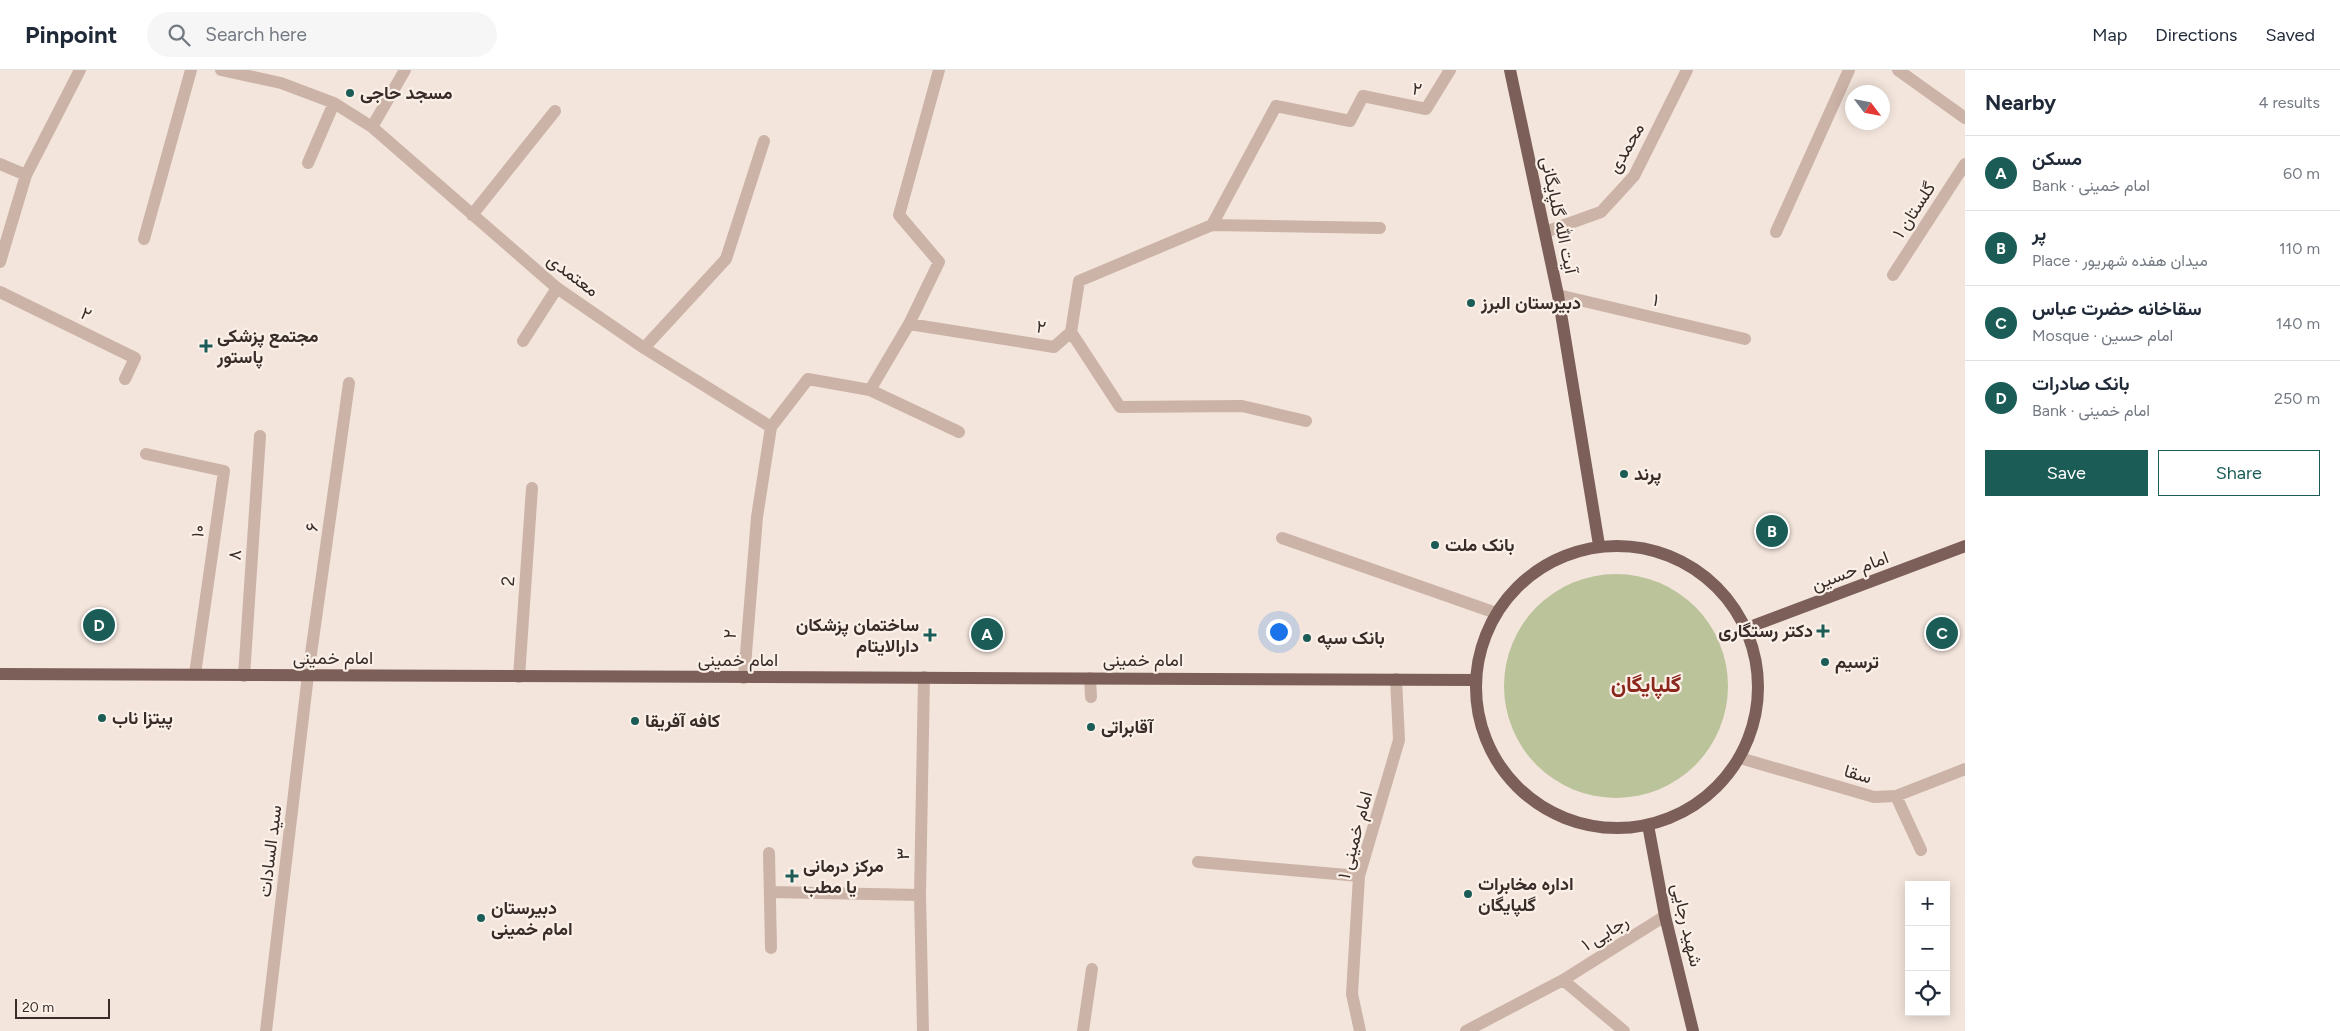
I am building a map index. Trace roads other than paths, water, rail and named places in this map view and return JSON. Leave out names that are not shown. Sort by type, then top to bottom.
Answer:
[{"type":"main road","name":"آیت الله گلپایگانی","points":[[1510,70],[1558,295],[1599,546]]},
{"type":"main road","points":[[1599,546],[1636,546],[1671,554],[1702,572],[1728,598],[1747,628],[1757,660],[1759,694],[1753,727],[1740,758],[1716,788],[1685,812],[1648,825],[1617,829],[1585,825],[1555,815],[1521,791],[1495,759],[1480,721],[1476,680],[1482,645],[1496,613],[1523,580],[1559,557],[1599,546]]},
{"type":"main road","name":"امام حسین","points":[[1747,628],[1965,546]]},
{"type":"main road","name":"امام خمینی","points":[[0,674],[1476,680]]},
{"type":"main road","name":"شهید رجایی","points":[[1648,825],[1665,916],[1694,1031]]},
{"type":"street","points":[[0,262],[26,175],[80,70]]},
{"type":"street","points":[[144,238],[191,70]]},
{"type":"street","name":"معتمدی","points":[[221,70],[281,82],[334,103],[372,127],[557,288],[644,348],[771,428]]},
{"type":"street","points":[[372,127],[405,70]]},
{"type":"street","points":[[939,70],[899,215],[939,262],[909,324],[870,390],[959,432]]},
{"type":"street","name":"۲","points":[[909,324],[1054,347],[1071,332],[1080,281],[1212,225],[1276,106],[1350,121],[1363,96],[1426,110],[1450,70]]},
{"type":"street","name":"محمدی","points":[[1545,232],[1600,212],[1634,176],[1687,70]]},
{"type":"street","points":[[1776,232],[1849,70]]},
{"type":"street","points":[[1898,70],[1916,75],[1965,118]]},
{"type":"street","points":[[308,163],[334,103]]},
{"type":"street","points":[[472,215],[555,110]]},
{"type":"street","points":[[644,348],[726,259],[764,141]]},
{"type":"street","points":[[0,164],[26,175]]},
{"type":"street","name":"گلستان ۱","points":[[1893,275],[1965,164]]},
{"type":"street","points":[[1212,225],[1380,228]]},
{"type":"street","points":[[523,341],[557,288]]},
{"type":"street","name":"۲","points":[[0,292],[135,358],[124,379]]},
{"type":"street","name":"۱","points":[[1558,295],[1745,339]]},
{"type":"street","points":[[1071,332],[1120,407],[1242,406],[1306,421]]},
{"type":"street","name":"۲","points":[[744,678],[758,517],[771,428],[808,379],[870,390]]},
{"type":"street","name":"۶","points":[[308,675],[349,383]]},
{"type":"street","name":"۸","points":[[244,676],[260,436]]},
{"type":"street","name":"۱۰","points":[[146,454],[224,471],[195,674]]},
{"type":"street","name":"2","points":[[519,677],[532,488]]},
{"type":"street","points":[[1282,538],[1496,613]]},
{"type":"street","name":"سید السادات","points":[[266,1031],[308,675]]},
{"type":"street","name":"۳","points":[[923,1031],[920,895],[924,677]]},
{"type":"street","points":[[1090,678],[1091,697]]},
{"type":"street","name":"امام خمینی ۱","points":[[1360,1031],[1352,994],[1359,876],[1399,740],[1396,679]]},
{"type":"street","name":"سقا","points":[[1740,758],[1874,798],[1896,796],[1965,769]]},
{"type":"street","points":[[1896,796],[1921,850]]},
{"type":"street","points":[[769,854],[771,948]]},
{"type":"street","points":[[1198,862],[1359,876]]},
{"type":"street","points":[[770,892],[920,895]]},
{"type":"street","name":"رجایی ۱","points":[[1466,1031],[1563,980],[1665,916]]},
{"type":"street","points":[[1083,1031],[1092,969]]},
{"type":"street","points":[[1563,980],[1624,1031]]},
{"type":"place","name":"مسجد حاجی","points":[[350,93]]},
{"type":"place","name":"دبیرستان البرز","points":[[1471,303]]},
{"type":"place","name":"مجتمع پزشکی پاستور","points":[[206,346]]},
{"type":"place","name":"پرند","points":[[1624,474]]},
{"type":"place","name":"پر","points":[[1772,531]]},
{"type":"place","name":"بانک ملت","points":[[1435,545]]},
{"type":"place","name":"بانک صادرات","points":[[99,625]]},
{"type":"place","name":"دکتر رستگاری","points":[[1823,631]]},
{"type":"place","name":"سقاخانه حضرت عباس","points":[[1942,633]]},
{"type":"place","name":"مسکن","points":[[987,634]]},
{"type":"place","name":"ساختمان پزشکان دارالایتام","points":[[930,635]]},
{"type":"place","name":"بانک سپه","points":[[1307,638]]},
{"type":"place","name":"ترسیم","points":[[1825,662]]},
{"type":"place","name":"پیتزا ناب","points":[[102,718]]},
{"type":"place","name":"کافه آفریقا","points":[[635,721]]},
{"type":"place","name":"آقابراتی","points":[[1091,727]]},
{"type":"place","name":"مرکز درمانی یا مطب","points":[[792,876]]},
{"type":"place","name":"اداره مخابرات گلپایگان","points":[[1468,894]]},
{"type":"place","name":"دبیرستان امام خمینی","points":[[481,918]]},
{"type":"district","name":"گلپایگان","points":[[1646,684]]}]
